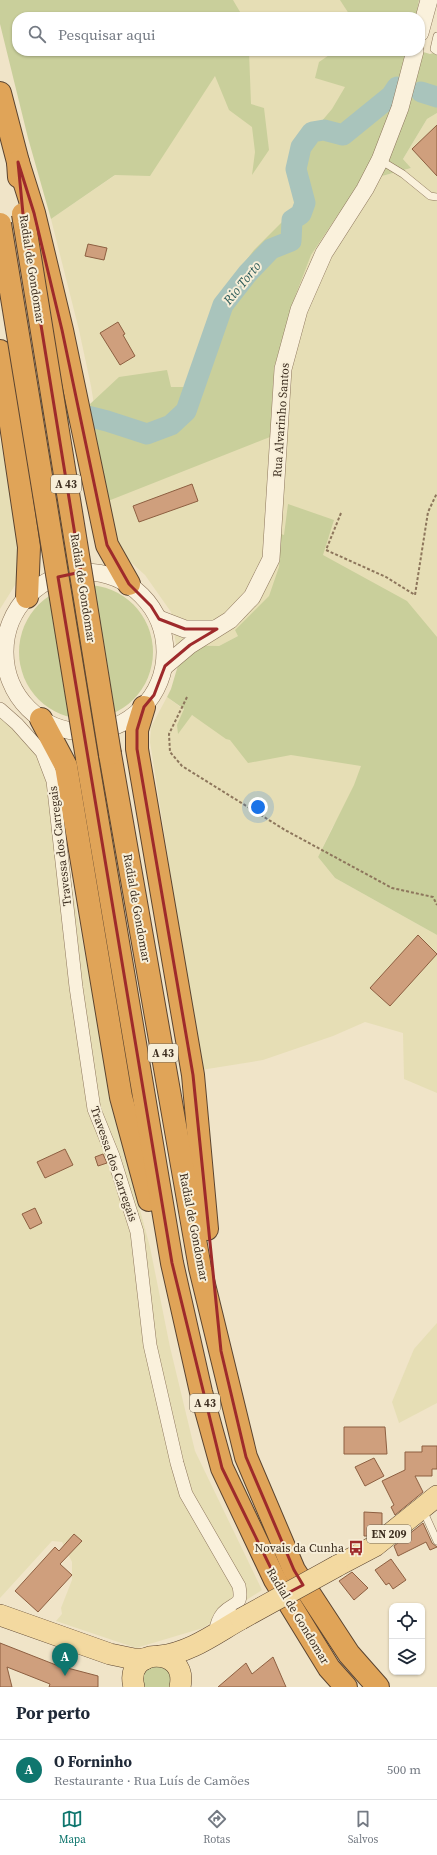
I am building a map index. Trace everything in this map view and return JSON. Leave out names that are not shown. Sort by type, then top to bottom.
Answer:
[{"type":"highway","name":"Radial de Gondomar","points":[[0,93],[18,162],[28,213],[110,754],[200,1268],[246,1457],[294,1570],[349,1654],[378,1687]]},
{"type":"highway","name":"A 43","points":[[28,213],[62,330],[107,545],[129,584]]},
{"type":"highway","name":"Radial de Gondomar","points":[[0,224],[87,758],[172,1263],[201,1392],[222,1468],[274,1580],[329,1668],[346,1687]]},
{"type":"highway","points":[[0,351],[15,461],[29,547],[27,597]]},
{"type":"highway","name":"A 43","points":[[144,707],[137,730],[137,749],[193,1075],[204,1206],[221,1351]]},
{"type":"highway","name":"A 43","points":[[41,719],[66,766],[121,1097],[156,1226],[172,1263]]},
{"type":"main road","name":"EN 209","points":[[134,1684],[139,1664],[153,1657],[175,1654],[191,1647],[375,1546],[430,1502]]},
{"type":"main road","name":"EN 209","points":[[0,1615],[95,1649],[123,1657],[168,1658],[175,1663],[182,1680]]},
{"type":"main road","name":"EN 209","points":[[182,1680],[184,1656],[191,1647]]},
{"type":"main road","name":"EN 209","points":[[95,1649],[118,1664],[134,1684]]},
{"type":"street","points":[[425,15],[429,0]]},
{"type":"street","name":"Rua Alvarinho Santos","points":[[165,666],[190,644],[230,620],[252,597],[271,559],[283,369],[299,310],[324,253],[365,188],[380,160],[400,108],[414,56]]},
{"type":"street","points":[[83,572],[99,573],[115,577],[129,584],[141,594],[151,606],[159,619],[165,642],[165,666],[161,681],[154,695],[132,718],[118,726],[103,730],[88,732],[72,731],[56,727],[41,719],[29,710],[6,682],[6,662],[3,640],[17,609],[39,586],[53,578],[68,574],[83,572]]},
{"type":"street","points":[[159,619],[185,629],[217,629]]},
{"type":"street","name":"Travessa dos Carregais","points":[[0,709],[17,724],[42,752],[53,781],[76,987],[94,1109],[113,1156],[137,1232],[150,1345],[186,1494],[239,1586],[241,1597],[237,1604],[223,1613],[217,1624],[215,1634]]},
{"type":"lane","points":[[437,36],[434,49],[437,51]]},
{"type":"lane","points":[[380,160],[403,174],[430,196],[437,197]]},
{"type":"lane","points":[[430,1502],[437,1541]]},
{"type":"path","points":[[341,513],[326,550],[386,577],[416,594],[428,512],[437,494]]},
{"type":"path","points":[[187,697],[169,734],[170,752],[182,766],[291,834],[392,888],[433,897],[437,905]]},
{"type":"highlighted area","points":[[18,162],[34,213],[62,330],[107,545],[129,584],[151,606],[159,619],[185,629],[217,629],[190,645],[165,666],[154,695],[144,707],[137,730],[137,749],[193,1075],[221,1351],[246,1457],[294,1570],[303,1585],[284,1595],[222,1468],[172,1263],[58,577],[81,572],[23,214]]},
{"type":"shaded area","points":[[221,0],[343,0],[351,12],[217,12]]},
{"type":"shaded area","points":[[198,56],[355,56],[364,181],[411,168],[403,159],[427,119],[437,113],[437,643],[280,537],[279,574],[270,611],[238,636],[219,646],[176,645],[171,612],[145,575],[123,555],[115,537],[91,386],[79,330],[51,219],[114,176]]},
{"type":"shaded area","points":[[0,440],[24,555],[22,574],[0,609]]},
{"type":"shaded area","points":[[167,697],[191,715],[370,767],[332,828],[318,857],[335,878],[437,935],[437,1093],[404,1079],[403,1033],[365,1022],[333,1036],[263,1060],[201,1070],[150,742],[151,727]]},
{"type":"shaded area","points":[[0,715],[38,748],[56,781],[73,893],[112,1094],[126,1158],[150,1247],[170,1347],[195,1451],[262,1590],[203,1628],[136,1648],[56,1621],[62,1614],[61,1608],[72,1580],[72,1562],[62,1542],[52,1541],[0,1598]]},
{"type":"shaded area","points":[[437,1323],[437,1403],[399,1423],[392,1402],[414,1349]]},
{"type":"green space","points":[[0,0],[233,0],[240,12],[12,12],[12,56],[249,56],[251,104],[264,108],[269,150],[252,175],[255,152],[252,127],[229,110],[215,76],[150,176],[115,175],[51,219],[28,138],[0,24]]},
{"type":"green space","points":[[340,0],[419,0],[417,12],[348,12]]},
{"type":"green space","points":[[425,52],[430,54],[437,52],[437,113],[427,119],[403,159],[411,168],[364,181],[345,215],[339,213],[311,255],[293,302],[274,368],[270,437],[108,501],[90,404],[119,377],[167,370],[171,387],[183,387],[195,398],[226,308],[231,280],[254,250],[300,204],[291,167],[294,159],[294,153],[298,149],[305,129],[321,122],[332,109],[345,87],[315,78],[319,62],[328,56],[425,56]]},
{"type":"green space","points":[[288,504],[334,520],[323,555],[407,601],[437,637],[437,935],[335,878],[318,857],[354,785],[361,766],[291,755],[248,763],[230,740],[226,739],[192,715],[178,734],[177,725],[184,709],[167,697],[179,662],[176,645],[219,646],[238,636],[235,630],[269,596],[279,567],[281,534],[284,535]]},
{"type":"green space","points":[[93,585],[118,593],[138,610],[148,626],[152,639],[152,665],[148,678],[142,689],[128,704],[112,714],[99,718],[79,719],[54,711],[34,694],[24,678],[20,665],[19,645],[27,620],[44,600],[60,590],[73,586]]},
{"type":"green space","points":[[156,1664],[171,1672],[170,1687],[143,1687],[142,1683],[145,1670]]},
{"type":"building","points":[[437,125],[437,176],[412,149]]},
{"type":"building","points":[[88,244],[107,248],[104,260],[85,256]]},
{"type":"building","points":[[118,322],[125,334],[123,335],[135,356],[120,365],[100,333]]},
{"type":"building","points":[[192,484],[198,501],[139,522],[133,506]]},
{"type":"building","points":[[418,935],[437,954],[390,1006],[370,988]]},
{"type":"building","points":[[65,1149],[73,1165],[45,1178],[37,1162]]},
{"type":"building","points":[[103,1154],[107,1163],[98,1166],[95,1157]]},
{"type":"building","points":[[35,1208],[42,1223],[30,1229],[22,1214]]},
{"type":"building","points":[[344,1427],[385,1427],[387,1454],[344,1454]]},
{"type":"building","points":[[422,1446],[437,1446],[437,1469],[432,1469],[432,1476],[415,1476],[423,1492],[395,1515],[391,1507],[394,1505],[382,1481],[405,1470],[405,1452],[422,1452]]},
{"type":"building","points":[[374,1458],[384,1476],[365,1486],[355,1467]]},
{"type":"building","points":[[364,1512],[382,1513],[382,1525],[369,1536],[364,1536]]},
{"type":"building","points":[[423,1523],[432,1543],[437,1547],[430,1550],[426,1542],[398,1556],[394,1546]]},
{"type":"building","points":[[74,1534],[82,1541],[60,1564],[72,1575],[38,1612],[15,1591],[55,1547],[59,1551]]},
{"type":"building","points":[[391,1559],[406,1580],[393,1589],[389,1583],[386,1585],[375,1570]]},
{"type":"building","points":[[352,1572],[368,1588],[354,1600],[339,1581]]},
{"type":"building","points":[[0,1643],[56,1665],[98,1676],[98,1687],[49,1687],[50,1684],[7,1667],[12,1687],[0,1687]]},
{"type":"building","points":[[273,1657],[286,1687],[218,1687],[246,1663],[252,1674]]},
{"type":"waterway","name":"Rio Torto","points":[[12,397],[107,421],[147,434],[171,425],[186,411],[223,305],[248,273],[271,249],[291,241],[292,220],[301,214],[305,203],[296,169],[301,147],[312,132],[324,130],[343,135],[391,96],[397,87]]},
{"type":"waterway","name":"Rio Torto","points":[[421,92],[437,97]]},
{"type":"place","name":"Novais da Cunha","points":[[356,1548]]},
{"type":"place","name":"O Forninho","points":[[65,1676]]}]
